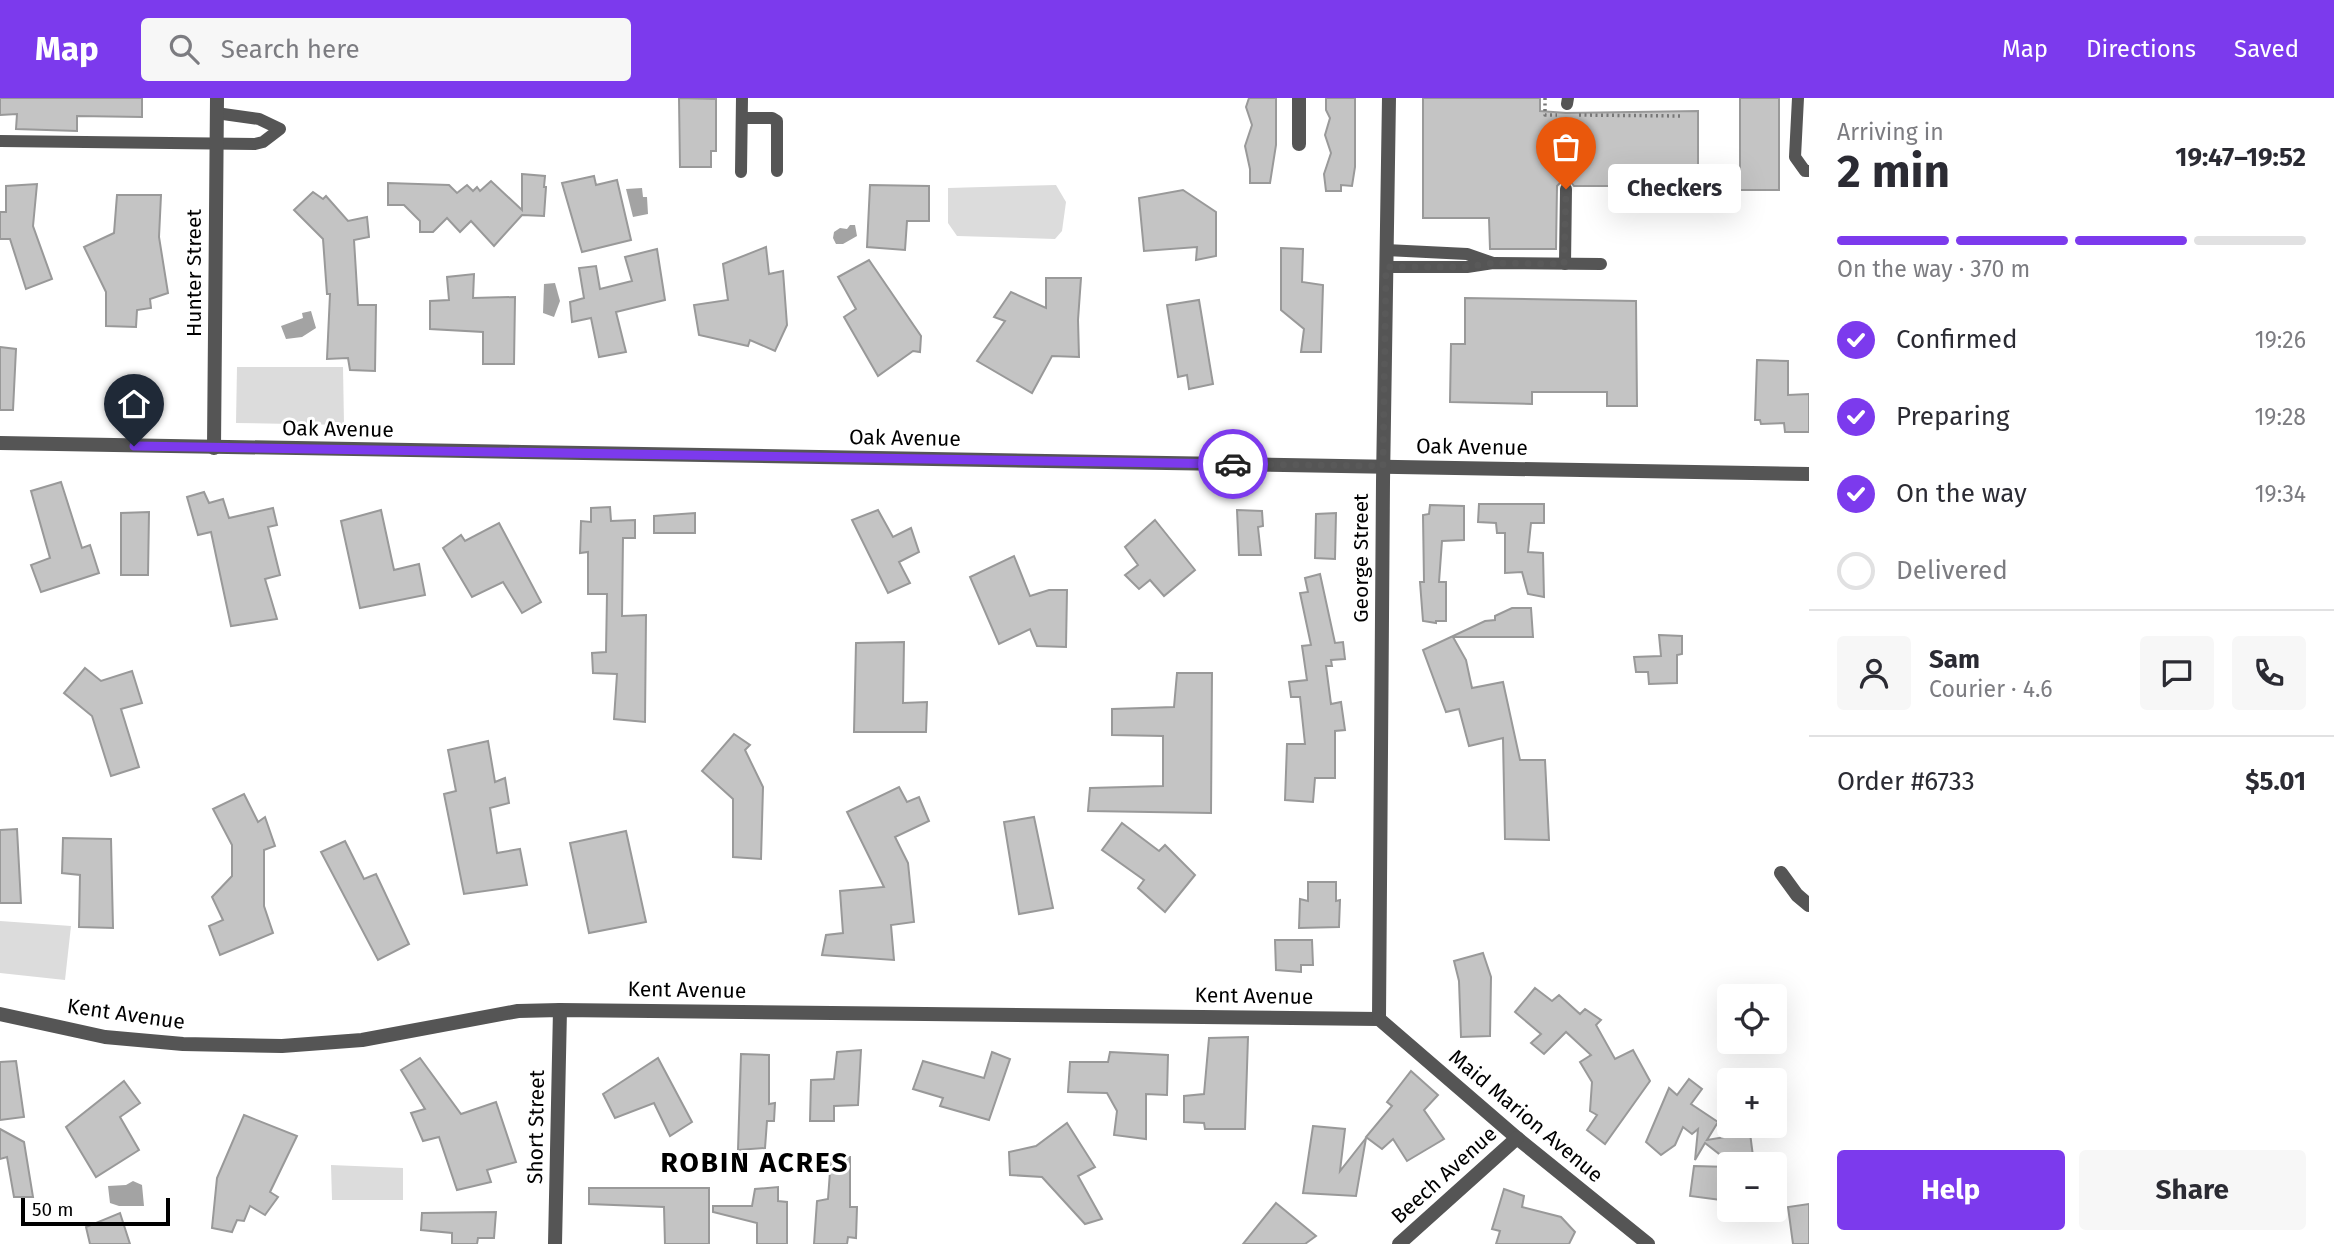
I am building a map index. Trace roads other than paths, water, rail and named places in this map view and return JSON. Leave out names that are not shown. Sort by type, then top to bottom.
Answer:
[{"type":"street","points":[[1298,144],[1299,98]]},
{"type":"street","name":"George Street","points":[[1379,1019],[1389,98]]},
{"type":"street","name":"Hunter Street","points":[[214,448],[216,105]]},
{"type":"street","name":"Oak Avenue","points":[[0,443],[1809,474]]},
{"type":"street","points":[[1781,873],[1797,895],[1809,905]]},
{"type":"street","name":"Short Street","points":[[555,1244],[560,1010]]},
{"type":"street","name":"Kent Avenue","points":[[0,1014],[105,1037],[183,1044],[282,1046],[362,1040],[518,1011],[1379,1019]]},
{"type":"street","name":"Maid Marion Avenue","points":[[1379,1019],[1517,1138],[1648,1244]]},
{"type":"street","name":"Beech Avenue","points":[[1399,1244],[1517,1138]]},
{"type":"lane","points":[[741,172],[742,98]]},
{"type":"lane","points":[[1798,98],[1795,157],[1805,171],[1809,171]]},
{"type":"lane","points":[[0,141],[255,144],[263,142],[280,129],[216,105]]},
{"type":"lane","points":[[742,118],[772,118],[777,121],[777,171]]},
{"type":"lane","points":[[1564,264],[1566,189]]},
{"type":"lane","points":[[1386,250],[1467,254],[1493,263]]},
{"type":"lane","points":[[1386,267],[1467,267],[1493,263],[1601,264]]},
{"type":"place","name":"Checkers","points":[[1566,189]]},
{"type":"district","name":"ROBIN ACRES","points":[[755,1162]]}]
